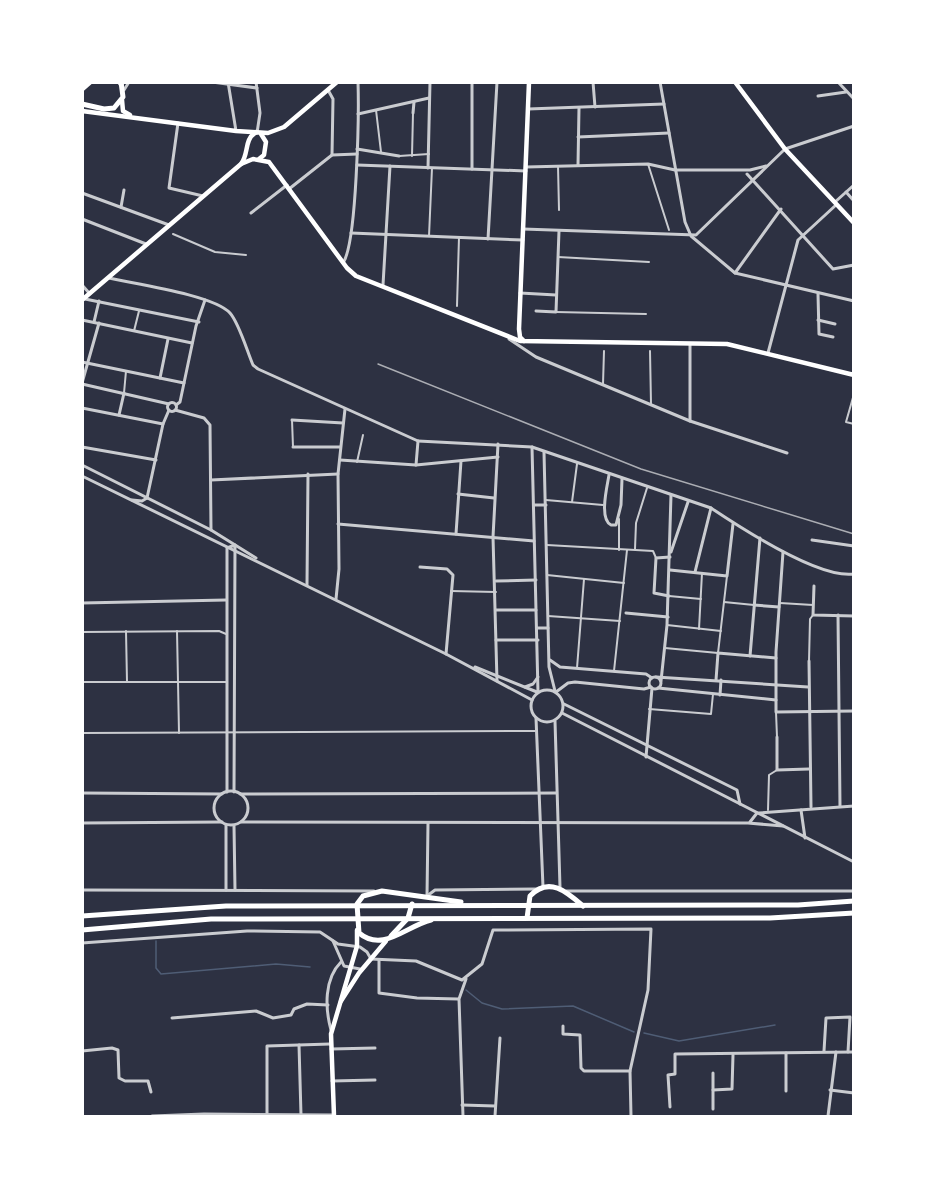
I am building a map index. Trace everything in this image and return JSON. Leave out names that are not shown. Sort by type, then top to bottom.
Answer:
[{"type":"main road","points":[[82,89],[90,82]]},
{"type":"main road","points":[[83,113],[136,117],[257,133],[282,128],[337,82]]},
{"type":"main road","points":[[526,341],[520,337],[519,324],[528,82]]},
{"type":"main road","points":[[735,82],[785,149],[854,223]]},
{"type":"main road","points":[[122,85],[125,113],[136,117]]},
{"type":"main road","points":[[82,104],[107,110],[114,108],[122,100]]},
{"type":"main road","points":[[236,131],[249,139]]},
{"type":"main road","points":[[241,164],[249,139],[257,133]]},
{"type":"main road","points":[[84,300],[241,164],[264,155],[266,142],[257,133]]},
{"type":"main road","points":[[247,151],[257,159],[269,162],[343,263],[359,278],[383,285],[506,336],[526,341],[731,345],[853,374]]},
{"type":"main road","points":[[506,336],[515,334],[519,324]]},
{"type":"main road","points":[[527,918],[530,896],[541,888],[560,887],[583,906]]},
{"type":"main road","points":[[334,1116],[331,1032],[357,946],[357,904],[363,896],[382,891],[401,891],[411,896],[486,904]]},
{"type":"main road","points":[[338,1006],[363,968],[408,918],[412,905],[411,896]]},
{"type":"main road","points":[[82,916],[226,906],[798,905],[854,901]]},
{"type":"main road","points":[[82,930],[211,919],[770,918],[854,913]]},
{"type":"main road","points":[[357,928],[359,933],[369,940],[386,941],[408,927],[438,918]]},
{"type":"street","points":[[122,85],[129,82]]},
{"type":"street","points":[[212,82],[257,88]]},
{"type":"street","points":[[256,82],[260,113],[257,133]]},
{"type":"street","points":[[343,263],[348,255],[351,233],[357,152],[358,82]]},
{"type":"street","points":[[429,236],[430,82]]},
{"type":"street","points":[[472,82],[472,169]]},
{"type":"street","points":[[488,238],[497,82]]},
{"type":"street","points":[[593,82],[595,107]]},
{"type":"street","points":[[660,82],[685,222],[691,236],[735,273],[854,302]]},
{"type":"street","points":[[838,82],[854,99]]},
{"type":"street","points":[[228,84],[236,131]]},
{"type":"street","points":[[328,90],[333,99],[333,155]]},
{"type":"street","points":[[818,96],[846,92]]},
{"type":"street","points":[[358,114],[429,98]]},
{"type":"street","points":[[412,156],[414,102]]},
{"type":"street","points":[[528,109],[664,104]]},
{"type":"street","points":[[578,165],[579,108]]},
{"type":"street","points":[[376,110],[381,153]]},
{"type":"street","points":[[178,123],[170,188],[204,196]]},
{"type":"street","points":[[523,229],[691,236],[699,233],[785,149],[854,126]]},
{"type":"street","points":[[578,137],[669,133]]},
{"type":"street","points":[[251,213],[333,155],[357,152],[399,156],[429,154]]},
{"type":"street","points":[[356,165],[493,170],[648,164],[675,170],[743,170],[768,165]]},
{"type":"street","points":[[648,164],[669,230]]},
{"type":"street","points":[[383,285],[390,166]]},
{"type":"street","points":[[558,166],[559,210]]},
{"type":"street","points":[[743,170],[754,179],[833,269],[854,265]]},
{"type":"street","points":[[747,174],[749,180],[747,187]]},
{"type":"street","points":[[768,353],[793,250],[803,235],[854,185]]},
{"type":"street","points":[[121,207],[124,190]]},
{"type":"street","points":[[846,192],[854,201]]},
{"type":"street","points":[[82,193],[170,226]]},
{"type":"street","points":[[735,273],[781,209]]},
{"type":"street","points":[[82,219],[148,245]]},
{"type":"street","points":[[556,312],[559,231]]},
{"type":"street","points":[[351,233],[523,240]]},
{"type":"street","points":[[173,234],[215,252],[246,255]]},
{"type":"street","points":[[457,306],[459,237]]},
{"type":"street","points":[[558,257],[649,262]]},
{"type":"street","points":[[109,278],[205,300],[230,314],[253,364],[258,369],[418,441],[532,447],[622,480],[711,508],[783,551],[833,574],[854,574]]},
{"type":"street","points":[[82,285],[90,294]]},
{"type":"street","points":[[520,293],[556,295]]},
{"type":"street","points":[[818,293],[819,334],[833,337]]},
{"type":"street","points":[[84,300],[199,322]]},
{"type":"street","points":[[175,410],[176,405],[180,402],[192,343],[205,300]]},
{"type":"street","points":[[99,302],[91,360],[82,383],[176,405]]},
{"type":"street","points":[[134,331],[139,310]]},
{"type":"street","points":[[536,311],[646,314]]},
{"type":"street","points":[[82,320],[192,343]]},
{"type":"street","points":[[818,320],[836,324]]},
{"type":"street","points":[[506,336],[536,357],[690,421],[787,453]]},
{"type":"street","points":[[160,378],[168,339]]},
{"type":"street","points":[[519,346],[526,341]]},
{"type":"street","points":[[690,343],[690,421]]},
{"type":"street","points":[[603,384],[604,351]]},
{"type":"street","points":[[650,351],[651,404]]},
{"type":"street","points":[[82,362],[184,383]]},
{"type":"street","points":[[119,415],[126,371]]},
{"type":"street","points":[[854,394],[846,422],[854,424]]},
{"type":"street","points":[[128,499],[142,501],[147,498],[169,404]]},
{"type":"street","points":[[82,408],[163,424]]},
{"type":"street","points":[[336,599],[339,569],[338,474],[345,409]]},
{"type":"street","points":[[169,410],[208,421],[211,530]]},
{"type":"street","points":[[340,447],[293,447],[292,420],[343,423]]},
{"type":"street","points":[[357,462],[363,435]]},
{"type":"street","points":[[416,465],[418,441]]},
{"type":"street","points":[[497,681],[493,537],[498,444]]},
{"type":"street","points":[[82,447],[156,460]]},
{"type":"street","points":[[532,447],[538,692]]},
{"type":"street","points":[[544,452],[549,659],[556,692],[564,704],[737,790],[740,804]]},
{"type":"street","points":[[340,460],[416,465],[498,457]]},
{"type":"street","points":[[456,534],[461,461]]},
{"type":"street","points":[[572,502],[578,463]]},
{"type":"street","points":[[82,465],[211,530],[266,564]]},
{"type":"street","points":[[307,585],[308,474]]},
{"type":"street","points":[[210,480],[338,474]]},
{"type":"street","points":[[609,475],[603,505],[606,521],[611,525],[616,525],[619,519]]},
{"type":"street","points":[[82,476],[446,654],[538,692]]},
{"type":"street","points":[[619,550],[622,480]]},
{"type":"street","points":[[635,549],[636,523],[647,488]]},
{"type":"street","points":[[658,688],[663,676],[668,617],[671,495]]},
{"type":"street","points":[[458,496],[494,498]]},
{"type":"street","points":[[670,557],[688,501]]},
{"type":"street","points":[[534,505],[545,502],[603,505]]},
{"type":"street","points":[[695,572],[711,508]]},
{"type":"street","points":[[716,680],[733,523]]},
{"type":"street","points":[[338,524],[534,541]]},
{"type":"street","points":[[750,656],[760,537]]},
{"type":"street","points":[[812,540],[854,546]]},
{"type":"street","points":[[227,548],[235,545]]},
{"type":"street","points":[[234,792],[235,545]]},
{"type":"street","points":[[546,545],[653,551],[656,558],[654,593],[701,599]]},
{"type":"street","points":[[227,548],[227,792]]},
{"type":"street","points":[[615,671],[627,550]]},
{"type":"street","points":[[777,770],[776,658],[783,551]]},
{"type":"street","points":[[656,558],[670,557]]},
{"type":"street","points":[[420,567],[451,571],[446,654]]},
{"type":"street","points":[[670,570],[727,576]]},
{"type":"street","points":[[699,628],[702,573]]},
{"type":"street","points":[[547,575],[624,583]]},
{"type":"street","points":[[577,668],[584,579]]},
{"type":"street","points":[[495,581],[536,580]]},
{"type":"street","points":[[810,807],[808,687],[810,619],[813,615],[814,586]]},
{"type":"street","points":[[451,591],[496,592]]},
{"type":"street","points":[[82,603],[226,600]]},
{"type":"street","points":[[724,602],[813,605]]},
{"type":"street","points":[[496,610],[537,610]]},
{"type":"street","points":[[621,612],[668,617]]},
{"type":"street","points":[[813,615],[854,616]]},
{"type":"street","points":[[838,615],[840,806]]},
{"type":"street","points":[[548,616],[620,621]]},
{"type":"street","points":[[667,625],[721,630]]},
{"type":"street","points":[[537,628],[549,628]]},
{"type":"street","points":[[126,631],[127,682]]},
{"type":"street","points":[[82,632],[177,631],[226,634]]},
{"type":"street","points":[[177,631],[179,733]]},
{"type":"street","points":[[496,640],[538,640]]},
{"type":"street","points":[[665,648],[776,658]]},
{"type":"street","points":[[549,659],[560,667],[646,674],[661,681]]},
{"type":"street","points":[[463,662],[532,700]]},
{"type":"street","points":[[525,687],[533,684],[539,676]]},
{"type":"street","points":[[654,678],[663,676],[808,687]]},
{"type":"street","points":[[646,757],[651,687],[654,678]]},
{"type":"street","points":[[720,694],[721,680]]},
{"type":"street","points":[[82,682],[226,682]]},
{"type":"street","points":[[556,692],[568,683],[575,682],[776,700]]},
{"type":"street","points":[[555,721],[545,722],[536,718],[532,713],[532,700],[538,692],[545,689],[556,692]]},
{"type":"street","points":[[649,709],[711,714],[713,694]]},
{"type":"street","points":[[560,887],[555,721],[562,713],[564,704]]},
{"type":"street","points":[[776,712],[854,711]]},
{"type":"street","points":[[562,713],[854,862]]},
{"type":"street","points":[[426,896],[435,890],[541,888],[541,824],[536,718]]},
{"type":"street","points":[[82,733],[528,733],[537,731]]},
{"type":"street","points":[[768,810],[769,775],[777,770],[809,769]]},
{"type":"street","points":[[82,793],[556,793]]},
{"type":"street","points":[[222,794],[214,806],[216,817],[226,825],[234,825],[246,817],[248,806],[240,794]]},
{"type":"street","points":[[748,823],[757,813],[768,810],[854,806]]},
{"type":"street","points":[[801,810],[805,838]]},
{"type":"street","points":[[82,823],[222,822]]},
{"type":"street","points":[[241,822],[748,823],[783,826]]},
{"type":"street","points":[[426,896],[428,823]]},
{"type":"street","points":[[226,825],[226,890]]},
{"type":"street","points":[[234,825],[235,890]]},
{"type":"street","points":[[82,890],[382,891]]},
{"type":"street","points":[[566,891],[854,891]]},
{"type":"street","points":[[463,1116],[459,999],[466,979],[482,964],[493,930],[651,929],[648,990],[630,1071],[631,1116]]},
{"type":"street","points":[[82,943],[247,931],[320,932],[332,940],[349,946],[357,946],[367,952],[371,959],[416,961],[452,978],[466,979]]},
{"type":"street","points":[[332,940],[340,959],[350,969],[363,968]]},
{"type":"street","points":[[331,1032],[328,1005],[331,973],[349,946]]},
{"type":"street","points":[[379,960],[380,993],[417,998],[459,999]]},
{"type":"street","points":[[172,1018],[256,1011],[273,1018],[291,1015],[294,1009],[307,1004],[328,1005]]},
{"type":"street","points":[[824,1052],[826,1018],[850,1017],[848,1052]]},
{"type":"street","points":[[563,1026],[563,1034],[580,1035],[581,1068],[584,1071],[630,1071]]},
{"type":"street","points":[[495,1116],[500,1038]]},
{"type":"street","points":[[299,1045],[301,1116]]},
{"type":"street","points":[[267,1116],[267,1046],[375,1048]]},
{"type":"street","points":[[82,1051],[112,1048],[118,1050],[119,1078],[151,1082],[152,1092]]},
{"type":"street","points":[[828,1116],[836,1052]]},
{"type":"street","points":[[670,1107],[668,1075],[675,1074],[675,1054],[854,1052]]},
{"type":"street","points":[[786,1053],[786,1091]]},
{"type":"street","points":[[714,1090],[732,1089],[733,1055]]},
{"type":"street","points":[[713,1073],[713,1109]]},
{"type":"street","points":[[332,1081],[375,1080]]},
{"type":"street","points":[[830,1090],[854,1093]]},
{"type":"street","points":[[462,1105],[495,1106]]},
{"type":"street","points":[[152,1116],[204,1114],[334,1116]]},
{"type":"waterway","points":[[156,941],[156,968],[161,974],[276,964],[310,967]]},
{"type":"waterway","points":[[466,990],[482,1003],[502,1009],[573,1006],[634,1032]]},
{"type":"waterway","points":[[644,1033],[679,1041],[775,1025]]},
{"type":"railway","points":[[378,364],[641,469],[854,534]]}]
